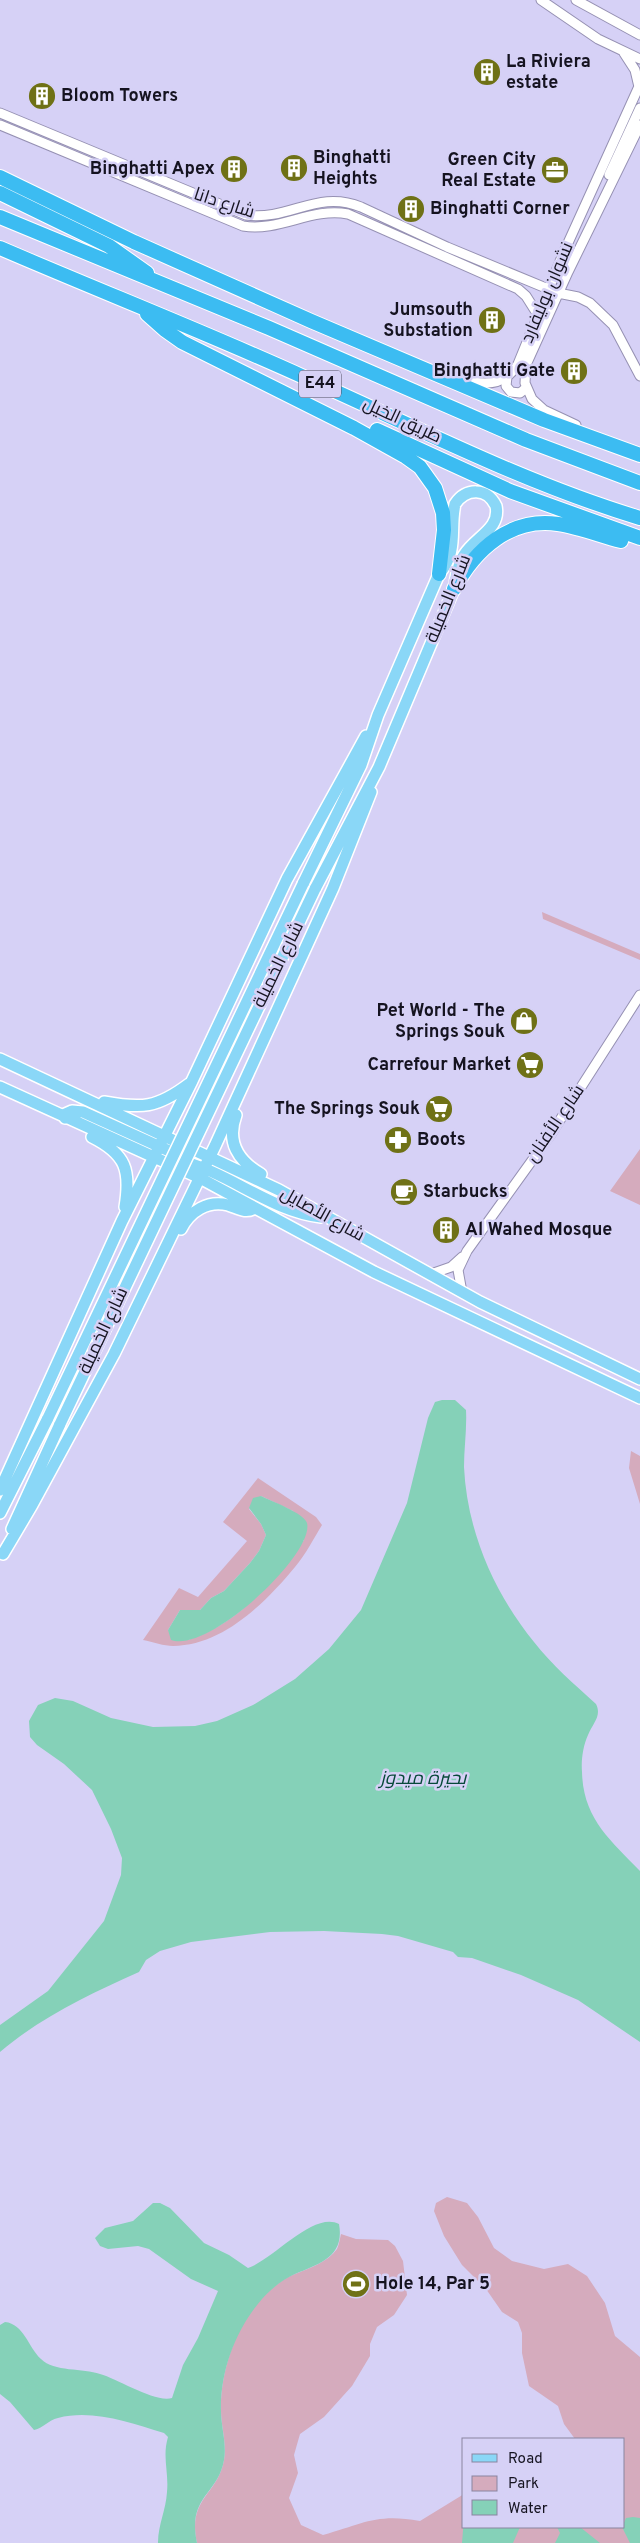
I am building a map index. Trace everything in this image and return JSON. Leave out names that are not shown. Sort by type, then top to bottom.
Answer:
[{"type":"highway","points":[[0,178],[134,242],[408,363],[576,433],[640,454]]},
{"type":"highway","points":[[0,193],[109,246],[157,282]]},
{"type":"highway","name":"طريق الخيل","points":[[0,217],[526,440],[640,483]]},
{"type":"highway","name":"طريق الخيل","points":[[0,248],[252,354],[528,478],[640,518]]},
{"type":"highway","points":[[143,309],[164,330],[182,342],[406,456],[420,467],[438,496],[444,521],[439,574]]},
{"type":"highway","points":[[326,414],[361,423],[502,488],[640,538]]},
{"type":"highway","points":[[613,474],[640,473]]},
{"type":"highway","points":[[454,589],[468,566],[486,546],[508,532],[524,526],[558,524],[640,547]]},
{"type":"main road","name":"شارع الخميلة","points":[[0,1513],[48,1418],[361,765],[378,715],[439,574],[449,560],[452,548],[455,504],[466,493],[473,491],[484,493],[496,506],[497,518],[491,528],[464,555],[459,565],[454,589],[379,767],[315,889],[60,1424],[24,1501],[1,1557]]},
{"type":"main road","points":[[0,1490],[122,1221],[192,1081],[287,879],[378,715]]},
{"type":"main road","points":[[1,1557],[32,1505],[114,1354],[210,1157],[333,888],[366,808],[379,767]]},
{"type":"main road","name":"شارع الأصايل","points":[[0,1059],[279,1190],[462,1292],[640,1379]]},
{"type":"main road","points":[[89,1100],[145,1107],[169,1098],[192,1081]]},
{"type":"main road","name":"شارع الأصايل","points":[[0,1087],[202,1173],[255,1208],[374,1272],[640,1398]]},
{"type":"main road","points":[[242,1089],[232,1131],[234,1148],[243,1162],[270,1180],[279,1190]]},
{"type":"main road","points":[[63,1115],[80,1130],[107,1144],[121,1158],[128,1178],[122,1221]]},
{"type":"main road","points":[[156,1152],[210,1157]]},
{"type":"main road","points":[[202,1173],[293,1211],[328,1217]]},
{"type":"main road","points":[[163,1251],[176,1238],[188,1218],[202,1207],[221,1204],[246,1211],[255,1208]]},
{"type":"street","points":[[540,0],[598,39],[640,59]]},
{"type":"street","points":[[576,0],[639,34]]},
{"type":"street","points":[[622,51],[635,70],[639,85]]},
{"type":"street","name":"نشوان بوليفارد","points":[[507,378],[518,364],[639,85]]},
{"type":"street","points":[[596,215],[598,200],[640,108]]},
{"type":"street","name":"شارع دانا","points":[[0,113],[246,215],[269,216],[326,200],[355,204],[427,239],[558,293],[587,301],[608,318],[626,346],[640,376]]},
{"type":"street","name":"شارع دانا","points":[[0,125],[243,226],[271,227],[325,212],[348,214],[518,290],[526,296],[538,315]]},
{"type":"street","name":"نشوان بوليفارد","points":[[526,388],[524,377],[526,365],[558,293],[640,125]]},
{"type":"street","points":[[76,146],[82,154],[72,155],[67,147],[76,146]]},
{"type":"street","points":[[408,363],[426,365],[477,384],[493,383],[507,378],[506,386],[511,392],[520,393],[526,388],[532,399],[544,410],[617,440],[640,454]]},
{"type":"street","name":"شارع الأفنان","points":[[462,1292],[458,1270],[467,1251],[551,1134],[640,995]]},
{"type":"street","name":"شارع الأفنان","points":[[431,1274],[451,1266],[467,1251]]},
{"type":"green space","points":[[542,912],[640,954],[640,960],[543,919]]},
{"type":"green space","points":[[640,1149],[640,1205],[610,1191]]},
{"type":"green space","points":[[631,1451],[640,1456],[640,1504],[629,1468]]},
{"type":"green space","points":[[258,1478],[316,1517],[322,1525],[295,1567],[271,1594],[242,1620],[209,1639],[191,1644],[170,1646],[143,1640],[179,1588],[198,1597],[247,1541],[223,1522]],"holes":[[[261,1496],[293,1511],[304,1540],[280,1571],[254,1599],[224,1623],[207,1633],[188,1640],[168,1630],[180,1610],[200,1610],[211,1598],[224,1591],[259,1551],[266,1535],[261,1524],[249,1509]]]},
{"type":"green space","points":[[447,2197],[467,2203],[478,2217],[494,2248],[512,2261],[544,2269],[568,2264],[587,2276],[605,2303],[615,2336],[640,2357],[640,2543],[197,2543],[196,2516],[204,2498],[221,2472],[224,2460],[225,2448],[221,2411],[222,2386],[231,2349],[241,2327],[256,2304],[275,2286],[288,2277],[318,2264],[333,2254],[338,2247],[341,2234],[356,2239],[388,2240],[395,2246],[403,2261],[407,2295],[394,2315],[377,2327],[370,2344],[370,2356],[352,2386],[324,2417],[300,2434],[294,2455],[298,2473],[289,2498],[301,2525],[323,2535],[381,2519],[392,2518],[420,2521],[462,2495],[462,2528],[625,2528],[625,2438],[574,2438],[564,2424],[558,2406],[529,2386],[522,2353],[522,2333],[518,2322],[502,2312],[486,2289],[462,2265],[444,2236],[434,2211],[436,2203]]},
{"type":"water","name":"بحيرة ميدوز","points":[[455,1400],[466,1410],[464,1467],[466,1491],[477,1538],[495,1582],[534,1642],[598,1708],[597,1716],[586,1739],[583,1753],[584,1788],[587,1803],[600,1827],[640,1871],[640,2042],[578,2000],[521,1975],[472,1958],[458,1957],[453,1952],[398,1936],[324,1931],[270,1932],[191,1942],[160,1951],[146,1960],[139,1972],[49,2017],[0,2052],[0,2025],[48,1991],[104,1921],[121,1875],[122,1858],[111,1829],[92,1790],[64,1764],[37,1745],[30,1737],[29,1721],[38,1705],[55,1698],[73,1701],[111,1718],[153,1727],[195,1726],[217,1721],[253,1705],[295,1679],[329,1649],[361,1610],[407,1503],[428,1418],[435,1402]]},
{"type":"water","points":[[261,1496],[294,1511],[305,1519],[307,1523],[305,1538],[294,1556],[256,1598],[232,1617],[209,1632],[188,1640],[171,1640],[168,1630],[180,1610],[200,1610],[211,1598],[224,1591],[259,1551],[266,1535],[261,1524],[249,1508],[253,1498]]},
{"type":"water","points":[[153,2203],[160,2203],[170,2208],[204,2243],[229,2255],[248,2268],[317,2224],[329,2222],[339,2224],[340,2235],[334,2252],[313,2267],[290,2276],[273,2288],[253,2311],[237,2337],[231,2351],[221,2396],[221,2417],[225,2448],[224,2460],[221,2472],[204,2497],[196,2515],[197,2543],[158,2543],[167,2492],[166,2444],[168,2437],[164,2433],[111,2418],[85,2415],[55,2419],[34,2430],[10,2402],[0,2394],[0,2325],[5,2322],[17,2327],[36,2354],[53,2366],[93,2372],[146,2394],[165,2399],[172,2398],[183,2365],[198,2338],[218,2291],[191,2279],[149,2249],[138,2246],[108,2249],[100,2246],[95,2238],[105,2228],[133,2221]]},
{"type":"water","points":[[626,2518],[640,2518],[640,2543],[630,2543],[622,2528],[625,2528]]},
{"type":"water","points":[[463,2528],[520,2528],[513,2543],[462,2543]]},
{"type":"water","points":[[558,2528],[581,2528],[600,2543],[555,2543],[560,2533]]},
{"type":"place","name":"La Riviera estate","points":[[487,72]]},
{"type":"place","name":"Bloom Towers","points":[[42,96]]},
{"type":"place","name":"Binghatti Heights","points":[[294,168]]},
{"type":"place","name":"Binghatti Apex","points":[[234,169]]},
{"type":"place","name":"Green City Real Estate","points":[[555,170]]},
{"type":"place","name":"Binghatti Corner","points":[[411,209]]},
{"type":"place","name":"Jumsouth Substation","points":[[492,320]]},
{"type":"place","name":"Binghatti Gate","points":[[574,371]]},
{"type":"place","name":"Pet World - The Springs Souk","points":[[524,1021]]},
{"type":"place","name":"Carrefour Market","points":[[530,1065]]},
{"type":"place","name":"The Springs Souk","points":[[439,1109]]},
{"type":"place","name":"Boots","points":[[398,1140]]},
{"type":"place","name":"Starbucks","points":[[404,1192]]},
{"type":"place","name":"Al Wahed Mosque","points":[[446,1230]]},
{"type":"place","name":"Hole 14, Par 5","points":[[356,2284]]}]
